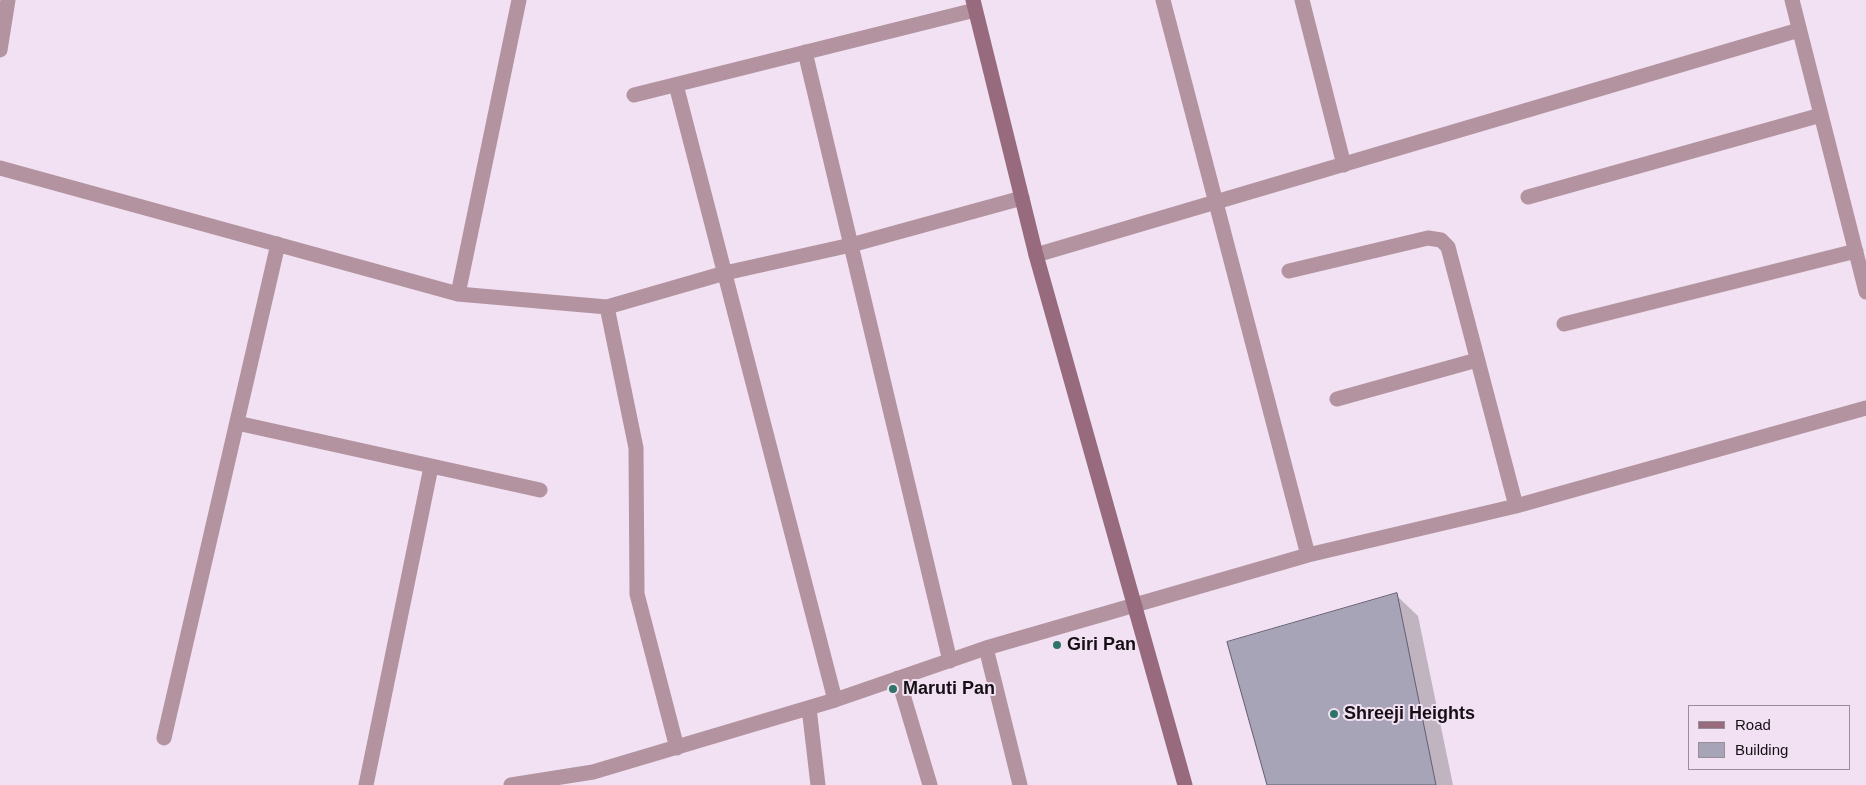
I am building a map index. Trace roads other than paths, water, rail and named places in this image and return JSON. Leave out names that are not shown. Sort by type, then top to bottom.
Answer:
[{"type":"street","points":[[0,50],[8,0]]},
{"type":"street","points":[[458,294],[519,0]]},
{"type":"street","points":[[1163,0],[1308,555]]},
{"type":"street","points":[[1302,0],[1344,165]]},
{"type":"street","points":[[1792,0],[1866,292]]},
{"type":"street","points":[[634,95],[805,52],[974,5],[1036,255],[1185,785]]},
{"type":"street","points":[[1036,255],[1799,30]]},
{"type":"street","points":[[805,52],[950,661]]},
{"type":"street","points":[[676,85],[835,700]]},
{"type":"street","points":[[1528,197],[1821,115]]},
{"type":"street","points":[[0,168],[458,294],[606,307],[725,273],[851,245],[1022,198]]},
{"type":"street","points":[[1289,271],[1428,238],[1440,240],[1448,247],[1516,506]]},
{"type":"street","points":[[164,738],[278,244]]},
{"type":"street","points":[[1564,324],[1856,251]]},
{"type":"street","points":[[606,307],[636,448],[637,594],[677,748]]},
{"type":"street","points":[[1337,399],[1477,360]]},
{"type":"street","points":[[511,785],[592,779],[677,748],[835,700],[986,648],[1308,555],[1516,506],[1866,408]]},
{"type":"street","points":[[237,423],[540,490]]},
{"type":"street","points":[[366,785],[431,467]]},
{"type":"street","points":[[986,648],[1020,785]]},
{"type":"street","points":[[898,678],[930,785]]},
{"type":"street","points":[[809,708],[818,785]]},
{"type":"place","name":"Giri Pan","points":[[1057,645]]},
{"type":"place","name":"Maruti Pan","points":[[893,689]]},
{"type":"place","name":"Shreeji Heights","points":[[1334,714]]}]
